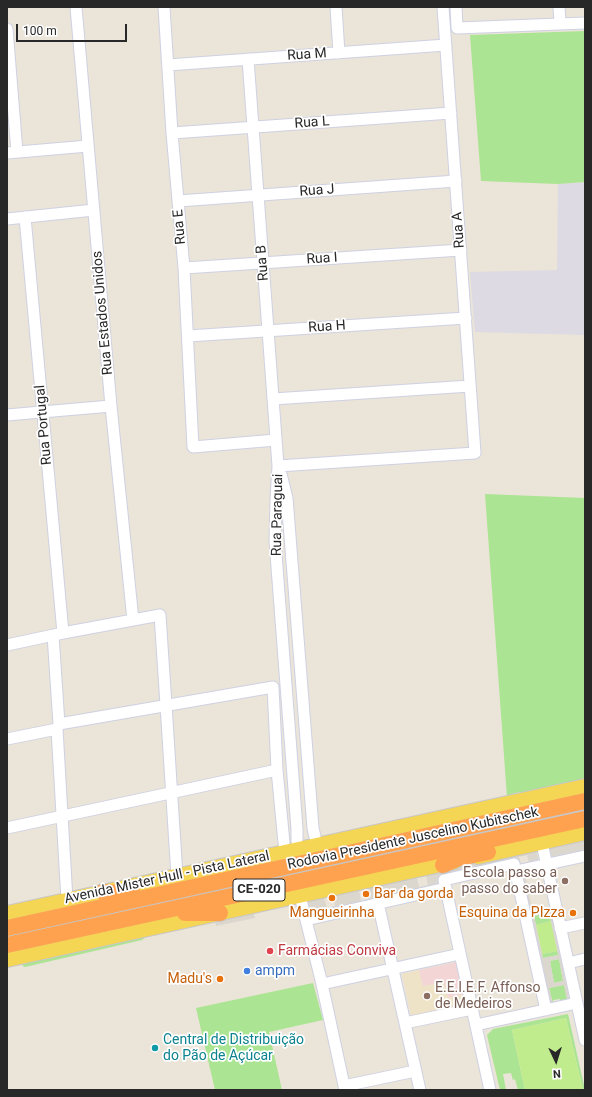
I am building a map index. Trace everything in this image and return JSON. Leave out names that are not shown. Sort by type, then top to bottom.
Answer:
[{"type":"highway","points":[[538,837],[530,814],[532,806],[538,800],[585,790]]},
{"type":"highway","name":"Rodovia Presidente Juscelino Kubitschek","points":[[7,928],[585,801]]},
{"type":"highway","points":[[443,865],[459,858],[506,846],[510,843],[512,835],[508,818]]},
{"type":"highway","name":"Rodovia Presidente Juscelino Kubitschek","points":[[7,945],[512,835],[538,837],[585,819]]},
{"type":"highway","points":[[103,892],[125,894],[161,894]]},
{"type":"highway","points":[[158,913],[220,914]]},
{"type":"main road","name":"Avenida Mister Hull - Pista Lateral","points":[[7,913],[585,786]]},
{"type":"main road","points":[[7,960],[443,865],[538,837],[585,833]]},
{"type":"street","name":"Rua Estados Unidos","points":[[76,7],[111,406],[133,620]]},
{"type":"street","name":"Rua E","points":[[164,7],[172,133],[184,268],[194,447],[276,440]]},
{"type":"street","points":[[336,7],[339,53]]},
{"type":"street","name":"Rua A","points":[[278,466],[475,453],[443,7]]},
{"type":"street","points":[[456,7],[457,28],[585,23]]},
{"type":"street","points":[[559,7],[560,23]]},
{"type":"street","points":[[7,29],[12,153],[88,146]]},
{"type":"street","name":"Rua M","points":[[168,65],[446,45]]},
{"type":"street","name":"Rua B","points":[[248,59],[278,466]]},
{"type":"street","name":"Rua L","points":[[172,133],[451,113]]},
{"type":"street","name":"Rua J","points":[[178,201],[456,181]]},
{"type":"street","points":[[7,219],[94,210]]},
{"type":"street","name":"Rua Portugal","points":[[25,217],[42,412],[58,634],[58,726],[67,900]]},
{"type":"street","name":"Rua I","points":[[184,268],[460,250]]},
{"type":"street","name":"Rua H","points":[[188,336],[466,318]]},
{"type":"street","points":[[273,399],[470,386]]},
{"type":"street","points":[[7,415],[111,406]]},
{"type":"street","name":"Rua Paraguai","points":[[278,466],[287,498],[313,828],[317,846]]},
{"type":"street","name":"Rua Paraguai","points":[[278,466],[275,541],[296,821],[291,851]]},
{"type":"street","points":[[7,645],[160,615],[177,876]]},
{"type":"street","points":[[7,739],[58,726],[166,705],[273,687],[277,770],[291,851]]},
{"type":"street","points":[[7,828],[277,770]]},
{"type":"street","points":[[538,837],[546,864],[584,1032]]},
{"type":"street","points":[[516,871],[585,856]]},
{"type":"street","points":[[490,1090],[444,880],[514,864],[546,1010]]},
{"type":"street","points":[[306,920],[446,888]]},
{"type":"street","points":[[300,896],[322,984],[345,1088],[416,1071]]},
{"type":"street","points":[[378,904],[420,1090]]},
{"type":"street","points":[[560,928],[585,923]]},
{"type":"street","points":[[322,984],[460,954]]},
{"type":"street","points":[[568,962],[585,959]]},
{"type":"street","points":[[476,1025],[577,1003]]},
{"type":"street","points":[[405,1024],[472,1009]]},
{"type":"shaded area","points":[[585,182],[585,335],[475,332],[470,272],[557,270],[558,184]]},
{"type":"shaded area","points":[[585,837],[585,853],[551,861],[547,846]]},
{"type":"shaded area","points":[[536,848],[539,863],[311,914],[307,902],[308,899]],"holes":[[[527,855],[529,863],[521,864],[519,857]],[[426,876],[428,885],[419,887],[417,878]],[[369,888],[371,898],[361,901],[359,890]],[[334,896],[335,906],[327,908],[324,898]]]},
{"type":"shaded area","points":[[525,875],[533,913],[551,910],[570,1003],[550,1007],[521,876]],"holes":[[[549,913],[558,955],[543,958],[534,916]],[[559,959],[563,981],[554,983],[550,961]],[[564,985],[567,1001],[553,1004],[549,988]]]},
{"type":"shaded area","points":[[253,911],[255,918],[216,926],[215,920]]},
{"type":"shaded area","points":[[457,962],[464,994],[448,998],[444,982],[423,986],[419,970]]},
{"type":"shaded area","name":"E.E.I.E.F. Affonso de Medeiros","points":[[419,970],[423,986],[445,982],[464,994],[467,1007],[412,1019],[402,974]]},
{"type":"green space","points":[[585,31],[585,182],[558,184],[481,181],[470,35]]},
{"type":"green space","points":[[485,494],[585,498],[585,779],[523,793],[520,792],[511,794],[507,797]]},
{"type":"green space","points":[[585,807],[585,813],[539,822],[537,819]]},
{"type":"green space","points":[[505,827],[506,829],[7,939],[7,933]]},
{"type":"green space","points":[[550,913],[551,921],[536,925],[534,916]]},
{"type":"green space","points":[[551,921],[558,951],[542,954],[536,925]]},
{"type":"green space","points":[[147,936],[142,940],[25,967],[22,963]]},
{"type":"green space","points":[[558,951],[558,955],[543,958],[542,954]]},
{"type":"green space","points":[[559,959],[563,981],[554,983],[550,961]]},
{"type":"green space","points":[[313,983],[323,1020],[269,1032],[282,1090],[215,1090],[196,1008]]},
{"type":"green space","points":[[564,985],[568,1001],[561,1002],[560,999],[553,1000],[553,1004],[549,988]]},
{"type":"green space","points":[[568,1014],[585,1090],[583,1090],[566,1018],[512,1030],[525,1090],[518,1090],[515,1079],[513,1080],[511,1073],[503,1074],[506,1090],[500,1090],[487,1035],[493,1029]]},
{"type":"green space","points":[[566,1018],[583,1090],[525,1090],[512,1030]]},
{"type":"place","name":"Escola passo a passo do saber","points":[[565,881]]},
{"type":"place","name":"Bar da gorda","points":[[366,894]]},
{"type":"place","name":"Mangueirinha","points":[[332,898]]},
{"type":"place","name":"Esquina da PIzza","points":[[573,913]]},
{"type":"place","name":"Farmácias Conviva","points":[[270,951]]},
{"type":"place","name":"ampm","points":[[247,971]]},
{"type":"place","name":"Madu's","points":[[220,979]]},
{"type":"place","name":"E.E.I.E.F. Affonso de Medeiros","points":[[427,996]]},
{"type":"place","name":"Central de Distribuição do Pão de Açúcar","points":[[155,1048]]}]
